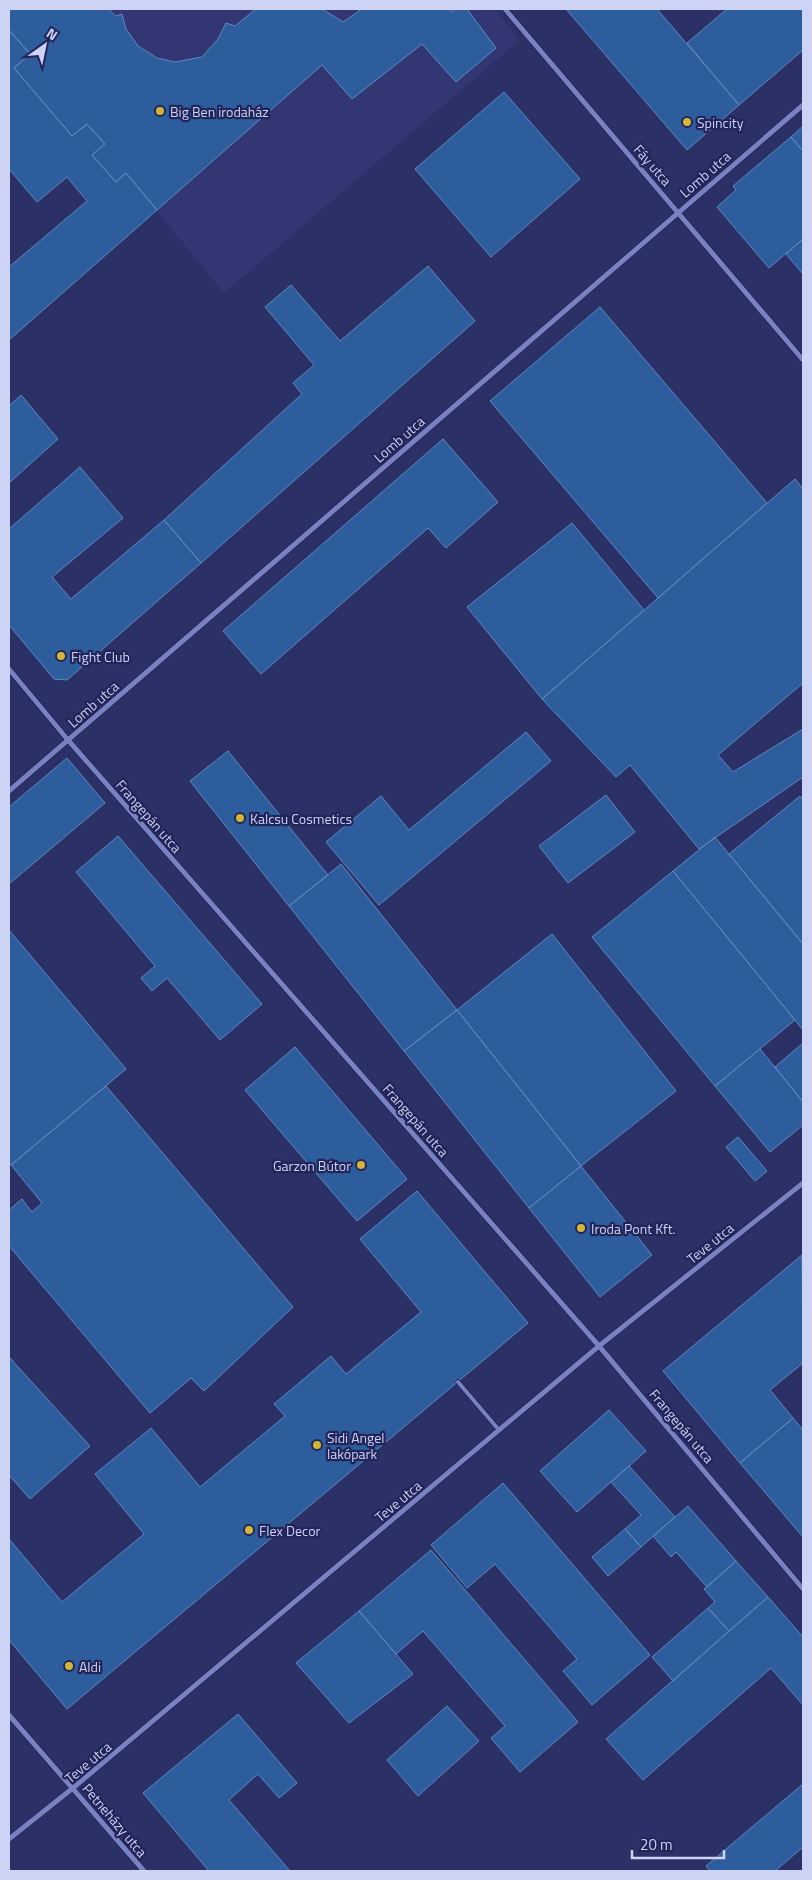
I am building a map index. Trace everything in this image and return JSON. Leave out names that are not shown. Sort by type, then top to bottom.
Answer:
[{"type":"street","name":"Fáy utca","points":[[505,9],[803,360]]},
{"type":"street","name":"Lomb utca","points":[[9,791],[803,104]]},
{"type":"street","name":"Frangepán utca","points":[[9,669],[68,740],[599,1346],[803,1589]]},
{"type":"street","name":"Teve utca","points":[[9,1839],[73,1788],[599,1346],[803,1183]]},
{"type":"street","name":"Petneházy utca","points":[[9,1715],[144,1871]]},
{"type":"lane","points":[[458,1382],[499,1430]]},
{"type":"shaded area","points":[[9,9],[494,9],[520,40],[224,293],[9,30]]},
{"type":"building","name":"Big Ben irodaház","points":[[9,9],[108,9],[116,16],[122,14],[126,29],[138,46],[157,58],[175,62],[202,57],[218,39],[226,23],[235,26],[256,9],[322,9],[343,22],[362,9],[448,9],[451,12],[455,9],[467,9],[496,48],[456,82],[422,44],[352,99],[322,65],[157,210],[126,173],[116,182],[92,155],[105,144],[87,124],[72,136],[14,68],[30,54],[9,30]]},
{"type":"building","points":[[566,9],[657,9],[739,105],[687,150]]},
{"type":"building","points":[[727,9],[803,9],[803,50],[739,105],[687,43]]},
{"type":"building","points":[[9,30],[30,54],[14,68],[72,136],[87,124],[105,144],[92,155],[116,182],[126,173],[157,210],[9,340],[9,267],[87,201],[67,177],[37,202],[9,169]]},
{"type":"building","points":[[504,92],[580,179],[491,257],[415,169]]},
{"type":"building","points":[[803,126],[803,151],[791,137]]},
{"type":"building","points":[[791,137],[803,151],[803,239],[769,268],[717,207],[736,190],[733,186]]},
{"type":"building","points":[[803,239],[803,274],[786,254]]},
{"type":"building","points":[[428,266],[475,321],[201,563],[164,520],[302,394],[293,383],[314,365],[265,307],[291,285],[340,341]]},
{"type":"building","points":[[600,307],[767,503],[658,598],[490,401]]},
{"type":"building","points":[[21,395],[58,439],[9,483],[9,406]]},
{"type":"building","points":[[443,439],[498,502],[446,548],[428,528],[261,674],[223,631]]},
{"type":"building","points":[[80,467],[123,518],[52,577],[71,599],[164,520],[201,563],[67,680],[54,679],[9,625],[9,529]]},
{"type":"building","points":[[795,479],[803,489],[803,683],[718,755],[733,772],[803,729],[803,777],[699,849],[630,765],[616,777],[542,699]]},
{"type":"building","points":[[572,523],[644,610],[542,699],[467,607]]},
{"type":"building","points":[[526,732],[551,761],[379,905],[326,842],[381,796],[409,830]]},
{"type":"building","points":[[228,751],[328,875],[289,906],[190,781]]},
{"type":"building","points":[[67,758],[105,803],[9,884],[9,807]]},
{"type":"building","points":[[606,795],[635,832],[568,883],[539,846]]},
{"type":"building","points":[[800,796],[803,799],[803,944],[729,854]]},
{"type":"building","points":[[118,836],[262,1004],[220,1040],[167,978],[152,991],[141,978],[155,966],[76,872]]},
{"type":"building","points":[[715,837],[803,944],[803,1030],[673,871]]},
{"type":"building","points":[[341,864],[457,1010],[404,1051],[289,906]]},
{"type":"building","points":[[673,871],[795,1020],[715,1086],[592,937]]},
{"type":"building","points":[[9,930],[126,1069],[11,1165],[9,1163]]},
{"type":"building","points":[[552,934],[676,1091],[581,1166],[457,1010]]},
{"type":"building","points":[[457,1010],[581,1166],[529,1208],[404,1051]]},
{"type":"building","points":[[803,1043],[803,1102],[775,1067]]},
{"type":"building","points":[[295,1047],[407,1179],[357,1221],[245,1090]]},
{"type":"building","points":[[760,1049],[803,1102],[803,1125],[770,1152],[715,1086]]},
{"type":"building","points":[[106,1086],[293,1307],[204,1391],[191,1378],[150,1413],[9,1246],[9,1210],[22,1199],[32,1212],[42,1203],[11,1165]]},
{"type":"building","points":[[738,1137],[767,1171],[755,1181],[726,1147]]},
{"type":"building","points":[[581,1166],[652,1255],[600,1297],[529,1208]]},
{"type":"building","name":"Sidi Angel lakópark","points":[[417,1191],[528,1323],[67,1709],[9,1640],[9,1539],[62,1602],[144,1534],[95,1474],[151,1428],[200,1487],[285,1416],[274,1404],[331,1356],[346,1374],[421,1312],[360,1239]]},
{"type":"building","points":[[802,1255],[803,1363],[770,1390],[793,1418],[740,1463],[663,1371]]},
{"type":"building","points":[[9,1357],[90,1446],[30,1499],[9,1475]]},
{"type":"building","points":[[609,1410],[646,1451],[577,1512],[540,1471]]},
{"type":"building","points":[[793,1418],[803,1430],[803,1537],[740,1463]]},
{"type":"building","points":[[629,1466],[675,1517],[641,1547],[625,1529],[641,1515],[611,1482]]},
{"type":"building","points":[[503,1483],[650,1655],[592,1705],[563,1671],[577,1659],[495,1564],[467,1588],[431,1545]]},
{"type":"building","points":[[688,1506],[736,1561],[707,1587],[676,1552],[671,1557],[653,1536]]},
{"type":"building","points":[[625,1529],[641,1547],[608,1576],[592,1557]]},
{"type":"building","points":[[431,1550],[578,1722],[520,1772],[491,1738],[505,1726],[423,1631],[396,1654],[359,1611]]},
{"type":"building","points":[[736,1561],[768,1597],[729,1631],[708,1608],[715,1602],[704,1589]]},
{"type":"building","points":[[768,1597],[803,1637],[803,1705],[771,1668],[643,1780],[606,1739]]},
{"type":"building","points":[[708,1608],[729,1631],[673,1681],[652,1657]]},
{"type":"building","points":[[359,1611],[413,1674],[349,1723],[296,1663]]},
{"type":"building","points":[[447,1706],[479,1741],[418,1796],[387,1760]]},
{"type":"building","points":[[238,1714],[297,1783],[279,1798],[258,1774],[229,1800],[290,1871],[209,1871],[143,1793]]},
{"type":"building","points":[[803,1784],[803,1847],[775,1871],[710,1871],[706,1866]]},
{"type":"place","name":"Big Ben irodaház","points":[[160,111]]},
{"type":"place","name":"Spincity","points":[[687,122]]},
{"type":"place","name":"Fight Club","points":[[61,656]]},
{"type":"place","name":"Kalcsu Cosmetics","points":[[240,818]]},
{"type":"place","name":"Garzon Bútor","points":[[361,1165]]},
{"type":"place","name":"Iroda Pont Kft.","points":[[581,1228]]},
{"type":"place","name":"Sidi Angel lakópark","points":[[317,1445]]},
{"type":"place","name":"Flex Decor","points":[[249,1530]]},
{"type":"place","name":"Aldi","points":[[69,1666]]}]
